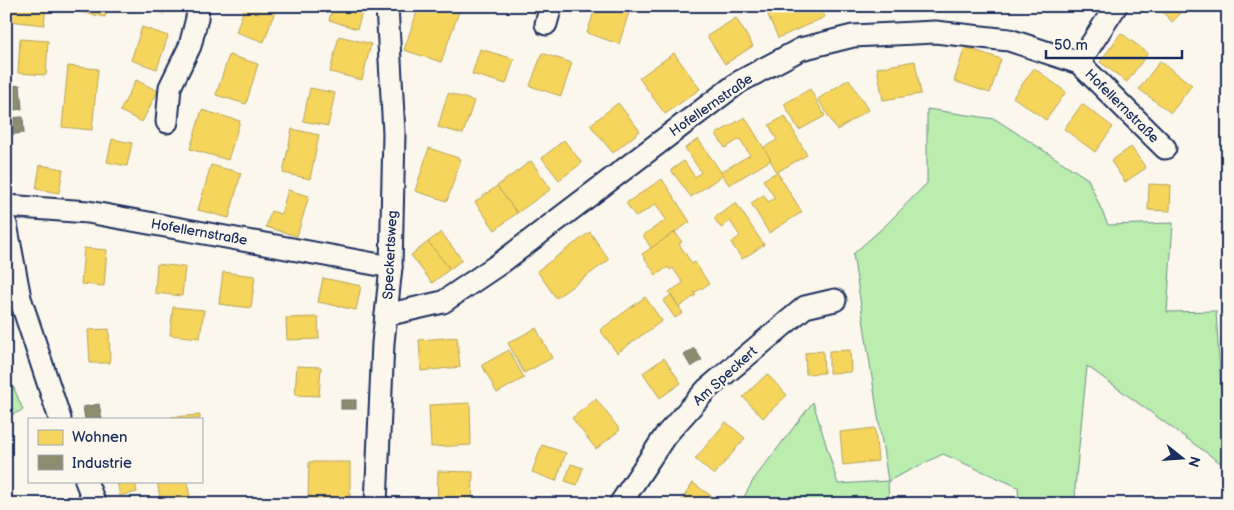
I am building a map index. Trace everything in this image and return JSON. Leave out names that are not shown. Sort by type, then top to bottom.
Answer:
[{"type":"street","points":[[167,122],[170,87],[190,46],[198,6]]},
{"type":"street","name":"Speckertsweg","points":[[376,504],[383,343],[391,267],[394,133],[387,6]]},
{"type":"street","name":"Hofellernstraße","points":[[1079,63],[1116,6]]},
{"type":"street","name":"Hofellernstraße","points":[[386,315],[443,302],[502,262],[739,82],[801,49],[852,36],[935,32],[1009,40],[1079,63],[1165,148]]},
{"type":"street","name":"Hofellernstraße","points":[[6,206],[88,212],[391,267]]},
{"type":"street","points":[[6,224],[20,298],[60,418]]},
{"type":"street","name":"Am Speckert","points":[[620,504],[665,436],[707,389],[805,307],[835,300]]},
{"type":"street","points":[[86,482],[95,504]]},
{"type":"green space","points":[[927,109],[995,119],[1088,179],[1108,225],[1173,223],[1167,312],[1216,311],[1226,467],[1087,366],[1075,487],[1076,504],[1019,504],[1018,487],[943,454],[888,481],[853,254],[886,225],[927,183]]},
{"type":"green space","points":[[6,369],[23,410],[6,417]]},
{"type":"green space","points":[[813,402],[838,484],[888,481],[889,504],[740,504],[754,479]]},
{"type":"building: Wohnen","points":[[11,6],[46,6],[44,25],[9,21]]},
{"type":"building: Wohnen","points":[[79,6],[107,6],[105,17],[78,12]]},
{"type":"building: Wohnen","points":[[142,6],[166,6],[164,14]]},
{"type":"building: Wohnen","points":[[245,6],[260,6],[275,11],[264,42],[236,32]]},
{"type":"building: Wohnen","points":[[333,6],[364,6],[357,29],[329,20]]},
{"type":"building: Wohnen","points":[[419,6],[461,6],[441,62],[404,50]]},
{"type":"building: Wohnen","points":[[510,6],[537,6],[535,13]]},
{"type":"building: Wohnen","points":[[596,6],[612,6],[629,12],[619,44],[587,33]]},
{"type":"building: Wohnen","points":[[764,6],[820,6],[825,17],[778,38]]},
{"type":"building: Wohnen","points":[[872,6],[909,6],[909,9],[872,12]]},
{"type":"building: Wohnen","points":[[1157,6],[1188,6],[1172,22]]},
{"type":"building: Wohnen","points":[[736,18],[753,46],[725,64],[707,36]]},
{"type":"building: Wohnen","points":[[142,27],[168,36],[157,69],[131,60]]},
{"type":"building: Wohnen","points":[[1121,33],[1148,53],[1127,82],[1100,62]]},
{"type":"building: Wohnen","points":[[339,36],[371,44],[362,80],[330,72]]},
{"type":"building: Wohnen","points":[[20,39],[48,41],[46,75],[18,73]]},
{"type":"building: Wohnen","points":[[965,47],[1001,59],[990,93],[954,81]]},
{"type":"building: Wohnen","points":[[480,49],[514,59],[506,84],[472,74]]},
{"type":"building: Wohnen","points":[[542,53],[572,63],[561,96],[530,86]]},
{"type":"building: Wohnen","points":[[674,53],[700,89],[665,114],[639,78]]},
{"type":"building: Wohnen","points":[[229,55],[258,64],[246,104],[216,95]]},
{"type":"building: Wohnen","points":[[915,61],[921,94],[883,100],[877,68]]},
{"type":"building: Wohnen","points":[[1160,61],[1192,85],[1171,113],[1139,89]]},
{"type":"building: Wohnen","points":[[68,66],[98,69],[92,130],[62,127]]},
{"type":"building: Wohnen","points":[[1034,68],[1066,92],[1046,120],[1013,97]]},
{"type":"building: Wohnen","points":[[849,79],[868,110],[837,130],[818,99]]},
{"type":"building: Wohnen","points":[[136,80],[158,91],[142,122],[120,111]]},
{"type":"building: Wohnen","points":[[310,88],[335,93],[328,126],[303,121]]},
{"type":"building: Wohnen","points":[[810,89],[825,116],[799,130],[784,104]]},
{"type":"building: Wohnen","points":[[448,93],[474,101],[463,134],[438,127]]},
{"type":"building: Wohnen","points":[[618,103],[640,131],[613,153],[590,125]]},
{"type":"building: Wohnen","points":[[1082,104],[1113,127],[1095,152],[1064,129]]},
{"type":"building: Wohnen","points":[[202,110],[240,121],[228,160],[190,149]]},
{"type":"building: Wohnen","points":[[785,116],[807,155],[777,172],[763,148],[777,140],[769,125]]},
{"type":"building: Wohnen","points":[[745,117],[771,160],[729,185],[721,172],[750,155],[740,139],[725,148],[716,134]]},
{"type":"building: Wohnen","points":[[292,129],[319,135],[310,179],[283,173]]},
{"type":"building: Wohnen","points":[[112,139],[132,143],[127,166],[107,162]]},
{"type":"building: Wohnen","points":[[698,139],[723,175],[691,197],[671,170],[684,161],[695,177],[701,172],[685,148]]},
{"type":"building: Wohnen","points":[[564,140],[582,163],[559,180],[542,158]]},
{"type":"building: Wohnen","points":[[1131,147],[1146,168],[1125,182],[1111,161]]},
{"type":"building: Wohnen","points":[[429,148],[461,159],[447,201],[415,191]]},
{"type":"building: Wohnen","points":[[531,161],[551,189],[517,213],[497,186]]},
{"type":"building: Wohnen","points":[[40,165],[63,169],[59,193],[36,189]]},
{"type":"building: Wohnen","points":[[211,165],[241,173],[229,218],[198,210]]},
{"type":"building: Wohnen","points":[[777,172],[802,212],[769,233],[751,203],[764,195],[768,202],[775,198],[763,180]]},
{"type":"building: Wohnen","points":[[662,179],[690,222],[651,248],[643,235],[666,220],[656,204],[636,217],[626,203]]},
{"type":"building: Wohnen","points":[[1149,184],[1171,185],[1170,211],[1148,210]]},
{"type":"building: Wohnen","points":[[497,186],[517,213],[495,230],[475,202]]},
{"type":"building: Wohnen","points":[[288,190],[309,196],[297,236],[266,227],[271,211],[281,214]]},
{"type":"building: Wohnen","points":[[736,203],[764,245],[742,259],[731,243],[740,236],[730,221],[721,228],[714,218]]},
{"type":"building: Wohnen","points":[[441,232],[462,260],[450,269],[428,242]]},
{"type":"building: Wohnen","points":[[590,232],[609,260],[556,298],[537,271]]},
{"type":"building: Wohnen","points":[[675,232],[682,242],[679,244],[692,264],[695,262],[709,284],[694,293],[696,295],[679,307],[669,292],[683,283],[673,268],[670,270],[668,267],[656,275],[642,254]]},
{"type":"building: Wohnen","points":[[428,242],[450,269],[432,283],[411,255]]},
{"type":"building: Wohnen","points":[[84,248],[107,250],[104,286],[81,284]]},
{"type":"building: Wohnen","points":[[157,264],[185,267],[182,296],[155,293]]},
{"type":"building: Wohnen","points":[[223,272],[255,276],[251,308],[219,304]]},
{"type":"building: Wohnen","points":[[323,278],[361,286],[356,310],[318,302]]},
{"type":"building: Wohnen","points":[[671,295],[683,313],[675,318],[663,301]]},
{"type":"building: Wohnen","points":[[645,297],[662,321],[617,353],[600,330]]},
{"type":"building: Wohnen","points":[[173,307],[204,310],[200,338],[170,335]]},
{"type":"building: Wohnen","points":[[318,317],[319,339],[287,340],[286,318]]},
{"type":"building: Wohnen","points":[[536,328],[552,358],[524,373],[508,343]]},
{"type":"building: Wohnen","points":[[109,329],[110,363],[90,363],[88,330]]},
{"type":"building: Wohnen","points":[[457,337],[460,367],[421,371],[419,340]]},
{"type":"building: Wohnen","points":[[509,350],[524,378],[497,393],[482,365]]},
{"type":"building: Wohnen","points":[[850,350],[851,372],[829,373],[829,351]]},
{"type":"building: Wohnen","points":[[823,351],[824,373],[806,374],[805,353]]},
{"type":"building: Wohnen","points":[[664,358],[681,383],[660,398],[643,373]]},
{"type":"building: Wohnen","points":[[297,366],[321,367],[319,396],[295,395]]},
{"type":"building: Wohnen","points":[[767,374],[787,395],[763,418],[743,397]]},
{"type":"building: Wohnen","points":[[596,399],[620,430],[596,449],[572,418]]},
{"type":"building: Wohnen","points":[[470,403],[471,445],[431,447],[429,405]]},
{"type":"building: Wohnen","points":[[200,415],[200,418],[171,417]]},
{"type":"building: Wohnen","points":[[726,422],[745,438],[714,475],[695,459]]},
{"type":"building: Wohnen","points":[[875,428],[878,461],[843,465],[840,432]]},
{"type":"building: Wohnen","points":[[542,445],[566,453],[556,481],[532,472]]},
{"type":"building: Wohnen","points":[[309,462],[350,462],[350,500],[308,499]]},
{"type":"building: Wohnen","points":[[571,464],[583,468],[577,485],[565,481]]},
{"type":"building: Wohnen","points":[[438,471],[473,472],[472,504],[437,504]]},
{"type":"building: Wohnen","points":[[117,482],[135,482],[137,492],[120,496]]},
{"type":"building: Wohnen","points":[[157,482],[187,482],[191,504],[161,504]]},
{"type":"building: Wohnen","points":[[693,483],[721,503],[679,504]]},
{"type":"building: Industrie","points":[[20,85],[22,109],[6,111],[6,87]]},
{"type":"building: Industrie","points":[[23,117],[24,133],[7,135],[6,118]]},
{"type":"building: Industrie","points":[[694,348],[702,360],[691,367],[684,355]]},
{"type":"building: Industrie","points":[[341,400],[356,400],[356,409],[341,409]]},
{"type":"building: Industrie","points":[[99,404],[102,418],[85,418],[83,407]]}]
